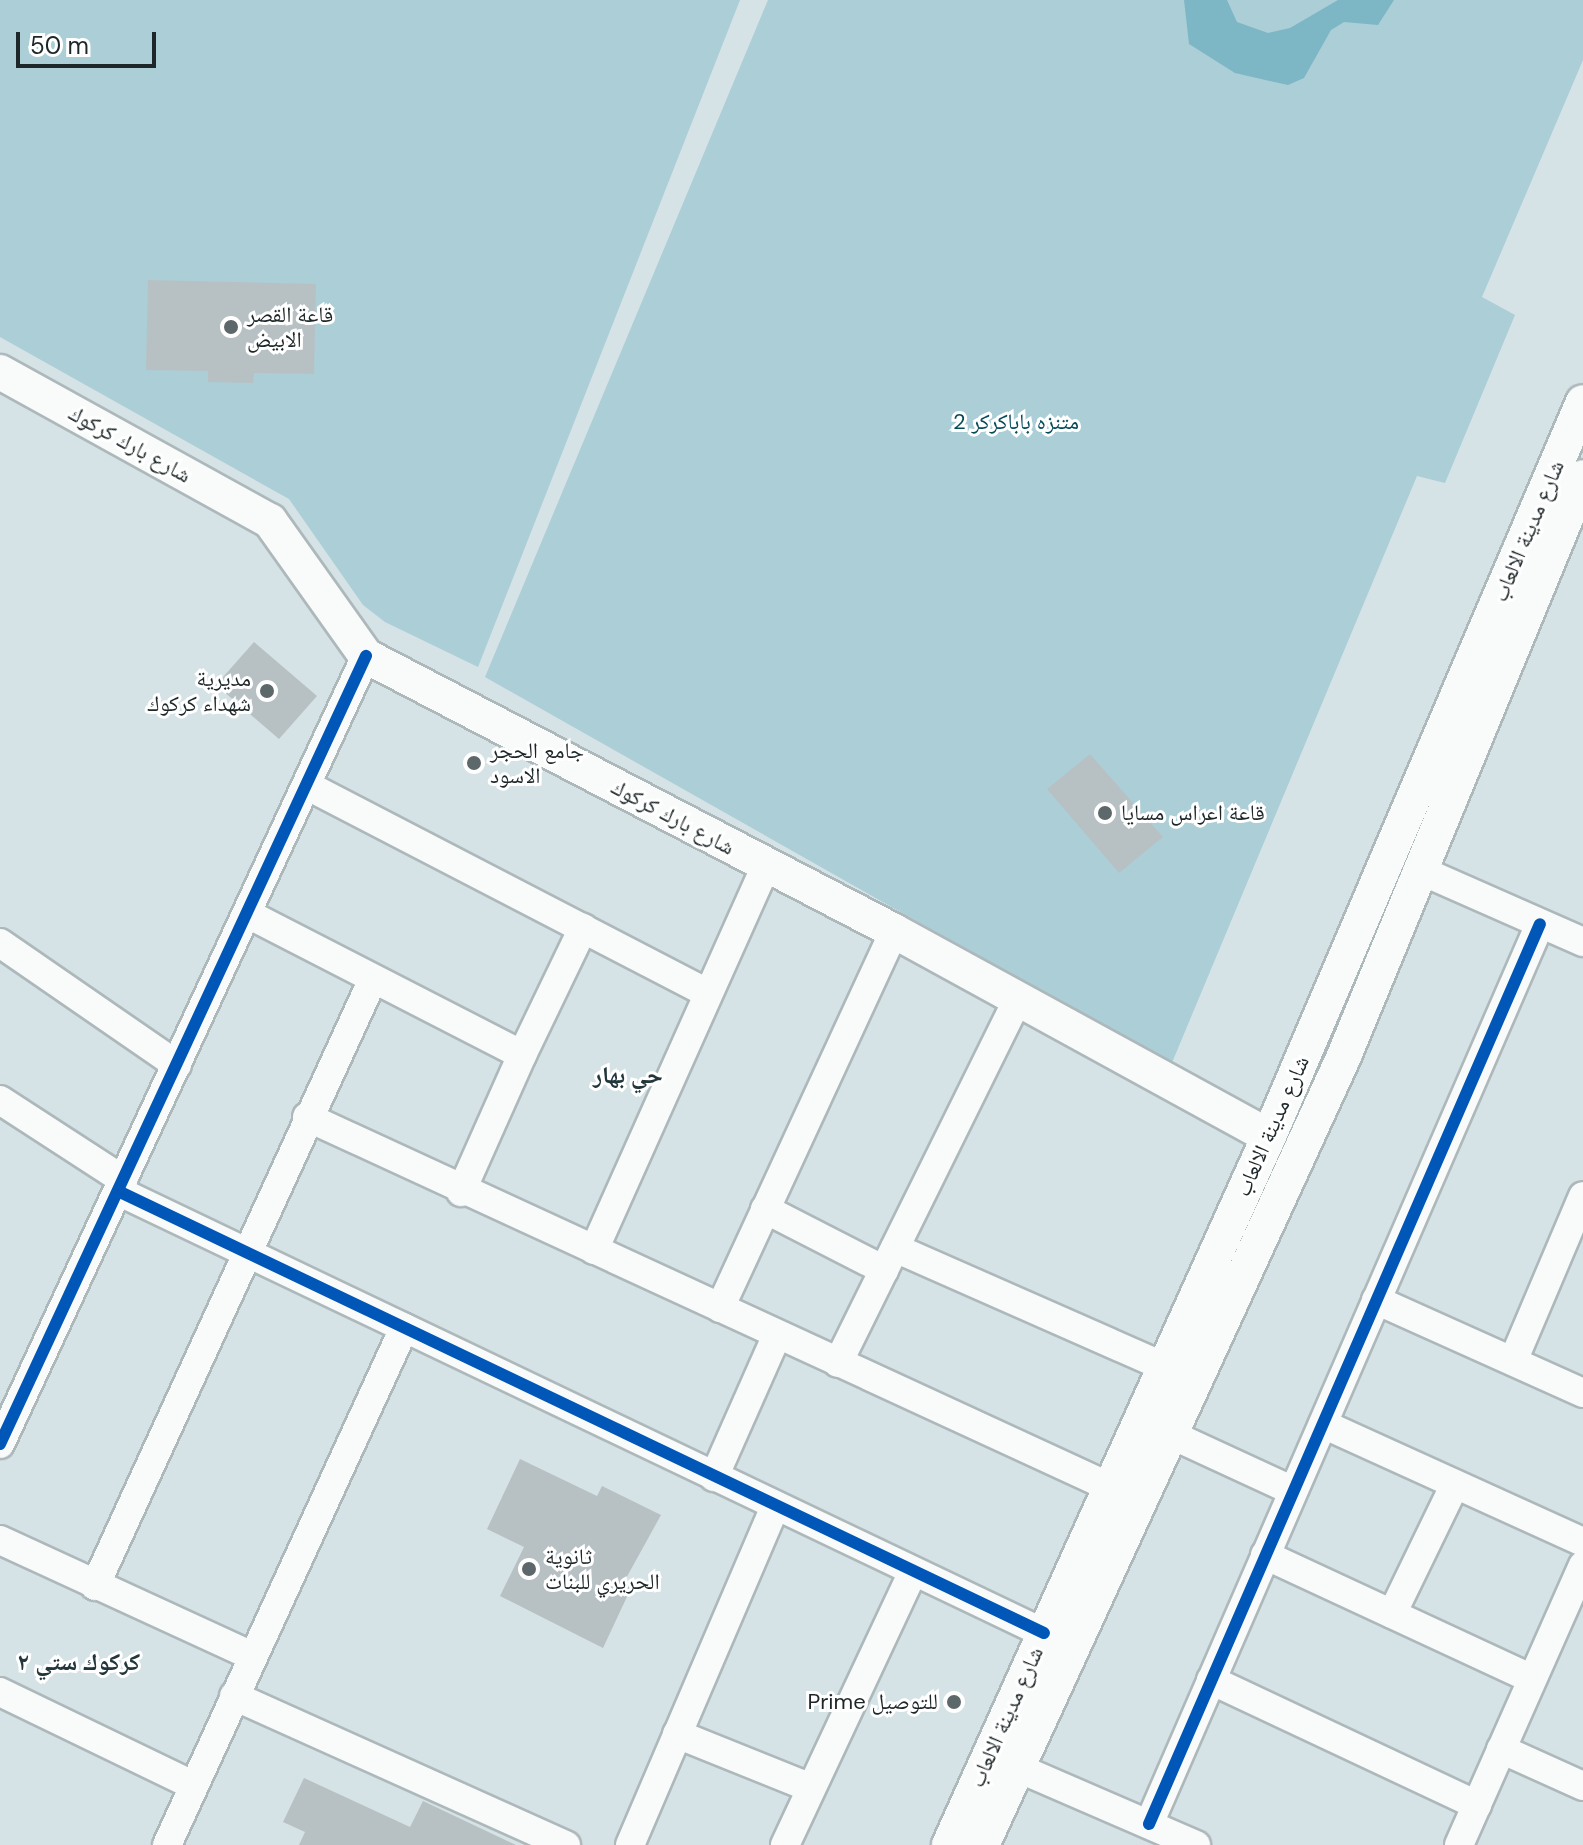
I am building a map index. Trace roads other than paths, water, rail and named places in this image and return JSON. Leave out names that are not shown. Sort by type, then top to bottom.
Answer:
[{"type":"main road","name":"شارع بارك كركوك","points":[[0,372],[270,521],[366,656],[894,931],[1269,1136]]},
{"type":"main road","points":[[0,397],[302,566]]},
{"type":"main road","name":"شارع مدينة الالعاب","points":[[949,1845],[1269,1136],[1583,402]]},
{"type":"main road","name":"شارع مدينة الالعاب","points":[[982,1845],[1244,1277],[1422,871],[1583,477]]},
{"type":"main road","points":[[1447,719],[1479,730]]},
{"type":"main road","points":[[1212,1263],[1244,1277]]},
{"type":"street","points":[[0,1444],[366,656]]},
{"type":"street","points":[[308,786],[708,993]]},
{"type":"street","points":[[594,1250],[766,866]]},
{"type":"street","points":[[1422,871],[1583,942]]},
{"type":"street","points":[[248,914],[522,1055]]},
{"type":"street","points":[[1149,1824],[1540,924]]},
{"type":"street","points":[[461,1192],[583,928]]},
{"type":"street","points":[[720,1308],[894,931]]},
{"type":"street","points":[[0,943],[177,1065]]},
{"type":"street","points":[[95,1586],[307,1117],[373,979]]},
{"type":"street","points":[[838,1363],[1018,999]]},
{"type":"street","points":[[0,1100],[121,1186],[246,1253],[1044,1633]]},
{"type":"street","points":[[307,1117],[461,1192],[1110,1487]]},
{"type":"street","points":[[1513,1361],[1583,1196]]},
{"type":"street","points":[[765,1209],[1165,1367]]},
{"type":"street","points":[[1376,1300],[1583,1393]]},
{"type":"street","points":[[167,1845],[404,1328]]},
{"type":"street","points":[[714,1477],[777,1335]]},
{"type":"street","points":[[1323,1424],[1583,1542]]},
{"type":"street","points":[[1172,1435],[1293,1491]]},
{"type":"street","points":[[1392,1614],[1455,1484]]},
{"type":"street","points":[[630,1845],[775,1506]]},
{"type":"street","points":[[0,1540],[252,1656]]},
{"type":"street","points":[[1265,1555],[1532,1679]]},
{"type":"street","points":[[1459,1845],[1583,1565]]},
{"type":"street","points":[[785,1845],[913,1572]]},
{"type":"street","points":[[1211,1680],[1477,1805]]},
{"type":"street","points":[[0,1692],[192,1785]]},
{"type":"street","points":[[234,1696],[513,1834],[566,1845]]},
{"type":"street","points":[[677,1734],[811,1788]]},
{"type":"street","points":[[1501,1749],[1583,1786]]},
{"type":"street","points":[[1018,1768],[1196,1845]]},
{"type":"place","name":"قاعة القصر الابيض","points":[[231,327]]},
{"type":"place","name":"مديرية شهداء كركوك","points":[[267,691]]},
{"type":"place","name":"جامع الحجر الاسود","points":[[474,763]]},
{"type":"place","name":"قاعة اعراس مسايا","points":[[1105,813]]},
{"type":"place","name":"ثانوية الحريري للبنات","points":[[529,1569]]},
{"type":"place","name":"Prime للتوصيل","points":[[954,1702]]},
{"type":"district","name":"حي بهار","points":[[628,1075]]},
{"type":"district","name":"كركوك ستي ٢","points":[[79,1662]]},
{"type":"park label","name":"متنزه باباكركر 2","points":[[1016,422]]}]
